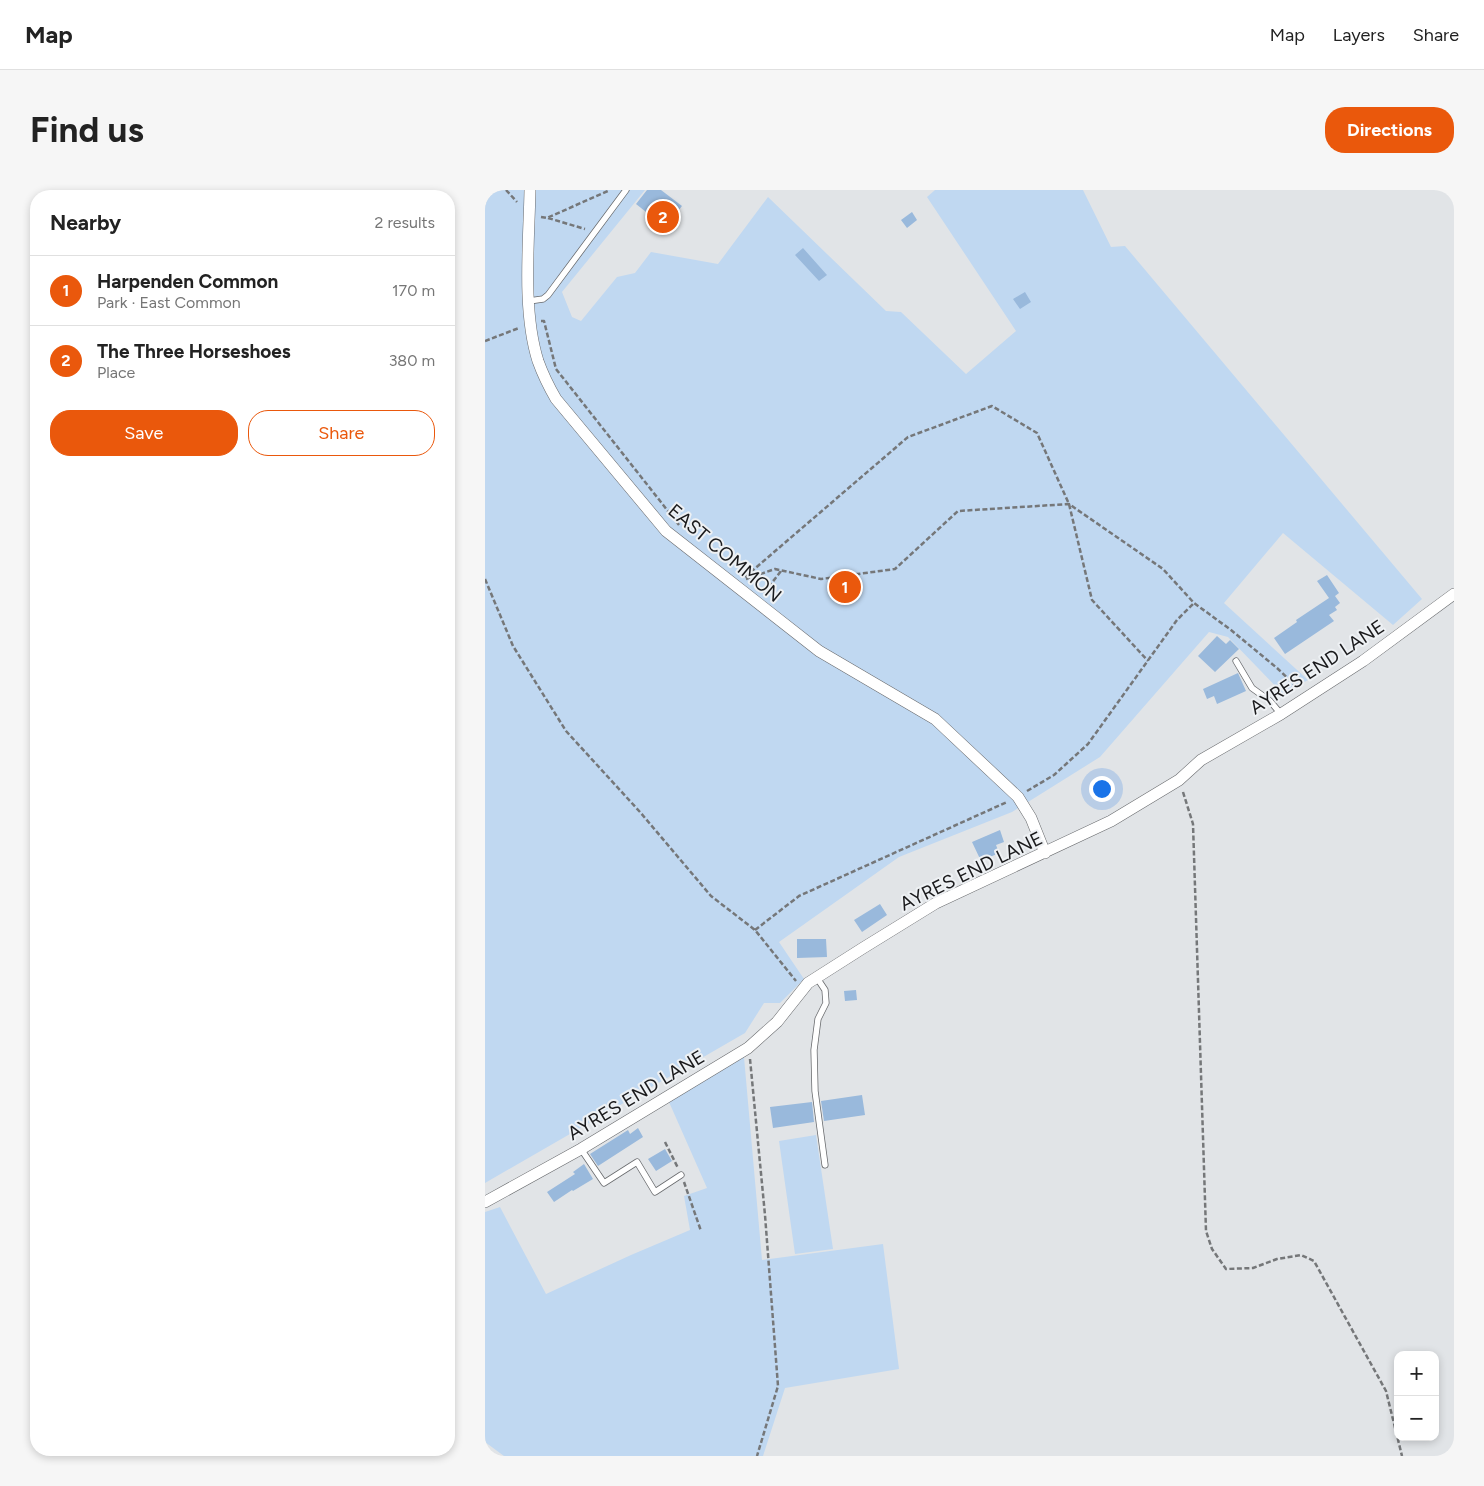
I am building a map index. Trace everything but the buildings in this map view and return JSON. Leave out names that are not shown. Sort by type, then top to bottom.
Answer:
[{"type":"street","name":"EAST COMMON","points":[[530,190],[527,270],[531,324],[538,360],[546,381],[556,399],[666,531],[819,651],[935,718],[1018,797],[1031,818],[1045,853]]},
{"type":"street","name":"AYRES END LANE","points":[[485,1202],[581,1149],[749,1048],[777,1022],[808,983],[817,977],[936,903],[1111,821],[1179,780],[1201,760],[1281,714],[1363,661],[1454,594]]},
{"type":"lane","points":[[529,301],[543,299],[548,295],[626,190]]},
{"type":"lane","points":[[1236,661],[1252,688],[1270,701],[1281,714]]},
{"type":"lane","points":[[817,977],[825,990],[826,1003],[818,1019],[814,1050],[815,1091],[825,1165]]},
{"type":"lane","points":[[581,1149],[603,1183],[637,1162],[655,1192],[681,1176]]},
{"type":"path","points":[[547,218],[610,190]]},
{"type":"path","points":[[530,216],[547,218],[594,232]]},
{"type":"path","points":[[485,341],[544,321],[557,369],[679,525]]},
{"type":"path","points":[[1148,661],[1092,600],[1069,504],[1037,433],[992,406],[908,437],[742,580],[775,570],[821,580],[895,570],[958,510],[1069,504],[1163,569],[1194,603],[1269,662],[1308,697]]},
{"type":"path","points":[[757,602],[781,570]]},
{"type":"path","points":[[485,579],[513,646],[566,731],[640,812],[711,896],[755,930],[803,990]]},
{"type":"path","points":[[755,930],[799,896],[1018,797],[1054,775],[1088,744],[1177,620],[1194,603]]},
{"type":"path","points":[[1179,780],[1193,824],[1206,1230],[1211,1249],[1226,1269],[1253,1268],[1277,1259],[1301,1255],[1314,1261],[1386,1391],[1402,1456]]},
{"type":"path","points":[[749,1048],[765,1215],[778,1386],[757,1456]]},
{"type":"path","points":[[665,1142],[689,1194],[701,1231]]},
{"type":"shaded area","points":[[485,190],[645,190],[562,292],[572,317],[581,321],[617,277],[635,273],[651,252],[718,264],[768,197],[886,311],[901,312],[966,374],[1016,331],[927,197],[935,190],[1083,190],[1111,247],[1125,246],[1422,599],[1393,625],[1283,533],[1224,603],[1308,680],[1283,694],[1228,637],[1209,632],[1100,757],[1012,812],[899,857],[779,942],[804,979],[780,1003],[764,1003],[745,1033],[485,1183]]},
{"type":"shaded area","points":[[744,1057],[762,1260],[883,1244],[899,1369],[785,1388],[763,1456],[504,1456],[485,1442],[485,1212],[500,1207],[546,1294],[690,1230],[684,1196],[707,1188],[669,1102]]},
{"type":"shaded area","points":[[816,1135],[833,1249],[795,1254],[779,1141]]},
{"type":"place","name":"The Three Horseshoes","points":[[663,217]]},
{"type":"place","name":"Harpenden Common","points":[[845,587]]}]
